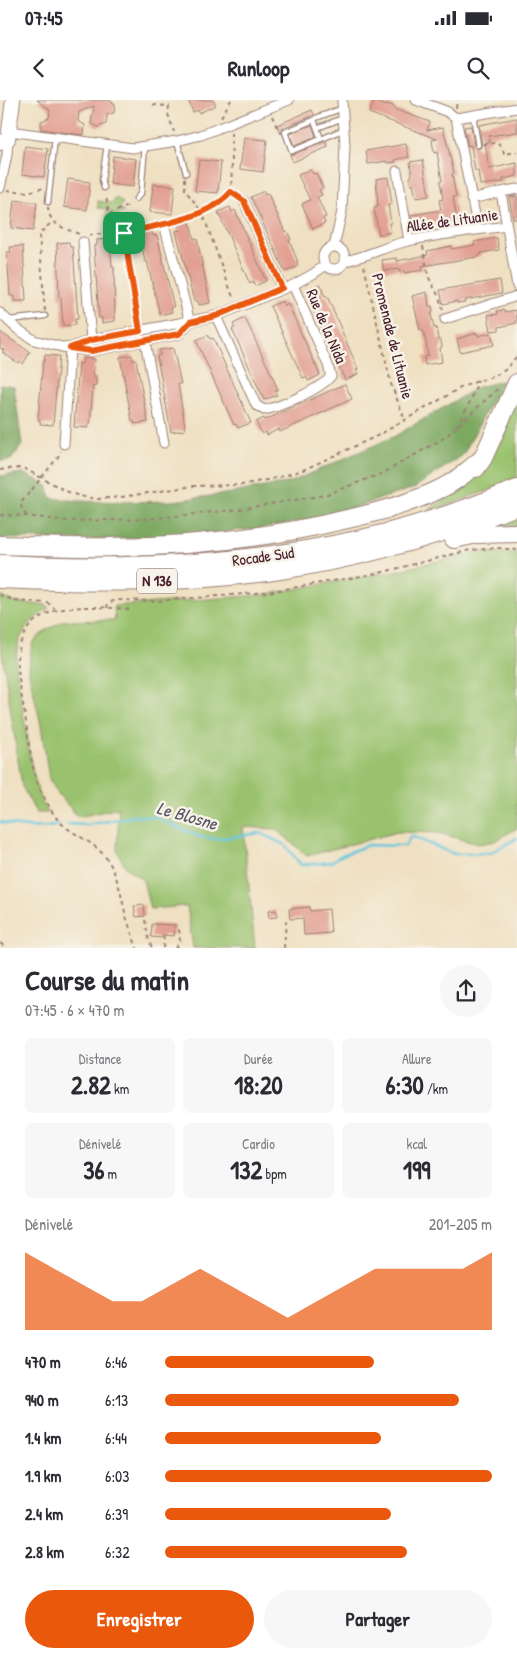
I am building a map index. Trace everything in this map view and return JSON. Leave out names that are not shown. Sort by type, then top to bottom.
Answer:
[{"type":"highway","points":[[319,548],[333,538],[393,521],[439,501],[466,480],[483,458],[517,383]]},
{"type":"highway","points":[[0,545],[138,546],[200,543],[286,533],[368,514],[422,496],[454,481],[483,458]]},
{"type":"highway","name":"Rocade Sud","points":[[0,564],[84,567],[157,566],[229,561],[319,548],[366,538],[432,520],[517,489]]},
{"type":"highway","name":"Rocade Sud","points":[[0,579],[118,581],[221,577],[280,570],[369,553],[427,538],[517,506]]},
{"type":"highway","points":[[427,538],[444,541],[477,534],[517,533]]},
{"type":"street","points":[[0,189],[13,100]]},
{"type":"street","points":[[6,138],[55,138],[134,148],[201,135],[289,100]]},
{"type":"street","points":[[416,100],[448,112],[456,118],[478,230]]},
{"type":"street","points":[[334,247],[342,211],[346,146],[342,104]]},
{"type":"street","points":[[456,118],[517,108]]},
{"type":"street","points":[[397,171],[409,241]]},
{"type":"street","points":[[471,199],[517,189]]},
{"type":"street","points":[[501,192],[507,226]]},
{"type":"street","points":[[244,201],[282,288]]},
{"type":"street","points":[[164,226],[190,322]]},
{"type":"street","name":"Allée de Lituanie","points":[[345,261],[409,241],[507,226],[517,286]]},
{"type":"street","points":[[83,242],[91,340]]},
{"type":"street","points":[[334,247],[343,251],[345,261],[337,268],[330,268],[326,265],[324,254],[328,249],[334,247]]},
{"type":"street","points":[[70,348],[91,340],[216,316],[293,285],[326,265]]},
{"type":"street","name":"Rue de la Nida","points":[[216,316],[256,405],[264,410],[274,408],[326,383],[331,376],[293,285]]},
{"type":"street","points":[[445,319],[517,296]]},
{"type":"street","points":[[0,313],[34,340],[91,351],[179,334],[190,322]]},
{"type":"street","points":[[145,341],[164,443]]},
{"type":"street","points":[[64,444],[70,348]]},
{"type":"lane","points":[[316,118],[342,104]]},
{"type":"lane","points":[[473,116],[478,145]]},
{"type":"lane","points":[[317,128],[344,117]]},
{"type":"lane","points":[[314,120],[321,139],[292,151],[285,132],[314,120]]},
{"type":"lane","points":[[324,138],[344,129]]},
{"type":"lane","points":[[48,202],[55,138]]},
{"type":"lane","points":[[177,141],[186,173]]},
{"type":"lane","points":[[104,188],[102,180],[107,145]]},
{"type":"lane","points":[[136,199],[141,193],[145,146]]},
{"type":"lane","points":[[7,320],[45,316]]},
{"type":"path","points":[[217,128],[231,100]]},
{"type":"path","points":[[153,105],[168,106],[168,114],[177,141]]},
{"type":"path","points":[[269,108],[279,132],[284,130],[285,132]]},
{"type":"path","points":[[48,202],[48,215],[52,222],[82,235],[124,233],[164,226],[202,212],[218,204],[231,192],[232,134],[227,125]]},
{"type":"path","points":[[478,145],[498,143],[502,147],[504,154],[517,152]]},
{"type":"path","points":[[186,173],[185,190],[202,212],[236,307]]},
{"type":"path","points":[[0,189],[27,192],[37,188],[50,188]]},
{"type":"path","points":[[104,188],[108,199],[109,214],[104,234]]},
{"type":"path","points":[[231,192],[244,201]]},
{"type":"path","points":[[109,214],[126,207],[136,199]]},
{"type":"path","points":[[45,316],[39,234],[52,222]]},
{"type":"path","points":[[124,233],[140,331]]},
{"type":"path","points":[[422,239],[428,276],[439,298],[445,319]]},
{"type":"path","name":"Promenade de Lituanie","points":[[362,256],[392,384],[405,420]]},
{"type":"path","points":[[0,470],[18,468],[33,472],[66,491],[79,496],[97,499],[194,486],[241,485],[276,478],[303,470],[379,435],[462,388],[478,380],[493,377],[505,370],[517,356]]},
{"type":"path","points":[[457,427],[471,400],[478,380]]},
{"type":"path","points":[[0,515],[69,521],[147,520],[234,510],[325,495],[383,473],[444,438],[504,383],[517,383]]},
{"type":"path","points":[[26,516],[20,504],[58,457],[64,444]]},
{"type":"path","points":[[107,608],[108,603],[116,600],[168,600],[261,593],[379,573],[470,550],[498,548],[517,550]]},
{"type":"path","points":[[0,595],[16,601],[48,603],[55,609]]},
{"type":"path","points":[[129,609],[75,607],[55,609],[47,612],[32,624],[22,639],[19,650],[19,678],[36,777],[44,798],[60,821],[97,846],[107,859],[117,880],[137,948]]},
{"type":"path","points":[[145,920],[152,948]]},
{"type":"path","points":[[284,948],[286,921]]},
{"type":"path","points":[[175,948],[179,944],[180,938],[178,928]]},
{"type":"path","points":[[163,948],[164,937]]},
{"type":"path","points":[[0,943],[6,948]]},
{"type":"green space","points":[[116,198],[123,203],[120,208],[124,212],[111,218],[106,217],[107,209],[98,208],[98,201],[112,203]]},
{"type":"green space","points":[[502,381],[463,455],[414,488],[328,516],[257,529],[161,537],[84,540],[0,538],[0,476],[23,473],[47,485],[51,498],[78,501],[124,502],[173,501],[291,482],[395,436],[478,387]]},
{"type":"green space","points":[[0,384],[14,386],[22,445],[11,460],[0,461]]},
{"type":"green space","points":[[517,393],[517,480],[429,510],[458,491],[470,479]]},
{"type":"green space","points":[[517,516],[517,528],[492,526],[493,525]]},
{"type":"green space","points":[[477,552],[517,553],[517,828],[495,841],[478,844],[438,833],[397,832],[307,856],[276,829],[243,827],[255,948],[193,948],[187,906],[150,909],[143,880],[126,868],[117,851],[119,808],[78,817],[59,795],[49,779],[41,725],[29,673],[33,642],[45,631],[63,621],[115,620],[114,606],[262,595],[395,571]]},
{"type":"green space","points":[[0,596],[16,603],[46,605],[49,608],[33,620],[23,633],[16,657],[32,769],[40,798],[48,813],[36,813],[22,786],[0,640]]},
{"type":"building","points":[[37,100],[109,100],[115,104],[114,113],[107,115],[106,124],[98,127],[91,123],[94,106],[79,112],[78,121],[85,125],[84,134],[81,135],[41,129],[41,121],[49,118],[50,110]]},
{"type":"building","points":[[188,100],[213,100],[216,105],[199,113],[198,110],[193,112]]},
{"type":"building","points":[[374,101],[387,106],[388,104],[395,107],[394,109],[430,122],[427,130],[443,127],[454,173],[452,174],[456,197],[453,197],[457,221],[413,228],[411,215],[441,210],[439,200],[443,199],[440,181],[442,181],[437,152],[434,153],[432,140],[437,139],[369,113]]},
{"type":"building","points":[[312,110],[314,114],[312,116],[283,128],[281,134],[277,125]]},
{"type":"building","points":[[517,118],[517,132],[489,136],[490,142],[485,143],[489,169],[517,163],[517,176],[503,179],[504,182],[480,185],[478,171],[475,171],[471,145],[468,146],[464,127],[471,126],[474,146],[479,149],[482,145],[479,125]]},
{"type":"building","points":[[312,125],[316,137],[294,146],[290,134]]},
{"type":"building","points":[[244,138],[267,140],[263,172],[240,169]]},
{"type":"building","points":[[326,142],[328,147],[293,162],[290,155]]},
{"type":"building","points":[[406,144],[409,157],[395,160],[396,162],[388,163],[387,161],[368,164],[366,151]]},
{"type":"building","points":[[25,146],[48,149],[44,177],[22,174]]},
{"type":"building","points":[[113,156],[136,159],[133,187],[110,184]]},
{"type":"building","points":[[199,160],[221,162],[218,193],[195,191]]},
{"type":"building","points":[[423,160],[429,196],[416,198],[413,184],[411,185],[410,181],[412,176],[410,162]]},
{"type":"building","points":[[310,170],[313,174],[316,173],[323,188],[319,190],[322,195],[317,197],[326,217],[323,218],[325,223],[313,229],[302,204],[310,200],[298,175]]},
{"type":"building","points":[[388,177],[392,204],[388,205],[391,232],[379,235],[374,208],[378,207],[376,179]]},
{"type":"building","points":[[68,179],[90,182],[87,210],[64,207]]},
{"type":"building","points":[[153,184],[175,186],[172,214],[150,212]]},
{"type":"building","points":[[264,191],[265,195],[268,194],[285,232],[287,231],[291,239],[289,240],[298,262],[296,262],[298,266],[285,272],[251,197]]},
{"type":"building","points":[[517,196],[517,219],[513,219],[509,197]]},
{"type":"building","points":[[14,200],[37,203],[33,231],[11,228]]},
{"type":"building","points":[[230,207],[232,212],[235,210],[266,281],[255,286],[253,282],[250,284],[218,212]]},
{"type":"building","points":[[190,222],[194,239],[197,238],[210,303],[199,305],[197,300],[194,301],[176,231],[180,230],[178,225]]},
{"type":"building","points":[[152,231],[153,236],[157,235],[174,307],[171,307],[172,312],[160,315],[147,261],[145,262],[140,234]]},
{"type":"building","points":[[497,238],[499,250],[481,253],[477,257],[422,266],[423,270],[404,273],[404,271],[399,272],[399,269],[384,271],[382,260],[397,258],[397,261],[428,255],[427,251],[451,246],[451,249],[475,245],[474,242]]},
{"type":"building","points":[[110,239],[112,267],[114,267],[115,321],[102,323],[102,318],[99,318],[94,246],[97,245],[97,240]]},
{"type":"building","points":[[69,242],[70,247],[73,247],[78,319],[75,319],[75,325],[63,326],[61,298],[59,298],[57,243]]},
{"type":"building","points":[[23,246],[26,301],[14,301],[14,296],[10,296],[7,252],[11,252],[10,247]]},
{"type":"building","points":[[500,280],[502,293],[465,300],[465,302],[457,303],[457,301],[443,304],[440,290]]},
{"type":"building","points":[[320,284],[358,369],[356,370],[358,374],[345,380],[307,295],[310,294],[308,289]]},
{"type":"building","points":[[427,292],[429,306],[432,306],[433,313],[431,314],[434,328],[436,327],[438,340],[441,340],[442,362],[425,365],[424,357],[428,356],[426,342],[423,330],[420,330],[412,296]]},
{"type":"building","points":[[283,301],[285,306],[288,304],[320,375],[308,381],[306,377],[303,378],[270,306]]},
{"type":"building","points":[[505,310],[505,312],[516,310],[517,323],[491,331],[488,315],[498,314],[497,311]]},
{"type":"building","points":[[245,318],[278,389],[275,391],[277,395],[264,400],[232,329],[235,328],[233,324]]},
{"type":"building","points":[[0,332],[30,352],[23,364],[19,361],[18,363],[2,352],[4,350],[0,348]]},
{"type":"building","points":[[477,333],[478,336],[491,333],[494,345],[460,352],[457,339]]},
{"type":"building","points":[[208,335],[210,339],[213,338],[251,423],[238,428],[236,424],[234,425],[196,340]]},
{"type":"building","points":[[173,348],[181,384],[178,384],[185,430],[171,432],[157,356],[160,355],[159,350]]},
{"type":"building","points":[[45,355],[59,356],[53,425],[40,424],[40,420],[38,420]]},
{"type":"building","points":[[132,355],[133,360],[136,360],[148,422],[134,424],[120,357]]},
{"type":"building","points":[[83,358],[95,359],[93,377],[96,377],[96,387],[93,386],[90,424],[88,424],[88,428],[74,427],[79,363],[82,364]]},
{"type":"building","points":[[345,384],[352,399],[280,432],[279,429],[267,435],[266,432],[262,434],[256,422],[264,418],[265,420]]},
{"type":"building","points":[[144,905],[145,916],[136,917],[134,906]]},
{"type":"building","points":[[309,907],[310,911],[329,909],[331,933],[304,935],[303,918],[290,919],[289,909]]},
{"type":"building","points":[[276,910],[277,917],[269,918],[268,911]]},
{"type":"building","points":[[152,924],[175,925],[174,936],[151,937]]},
{"type":"waterway","name":"Le Blosne","points":[[67,824],[87,825],[135,816],[154,817],[200,837],[218,839],[260,833],[285,845],[301,865],[331,862],[342,855],[368,845],[405,846],[411,836],[454,854],[490,853],[517,838]]},
{"type":"waterway","name":"Le Blosne","points":[[0,822],[29,827],[59,825]]},
{"type":"route","points":[[231,192],[244,201],[282,288],[216,316],[190,322],[179,334],[91,351],[70,348],[91,340],[140,331],[124,233],[164,224],[202,212],[218,204],[231,192]]}]
